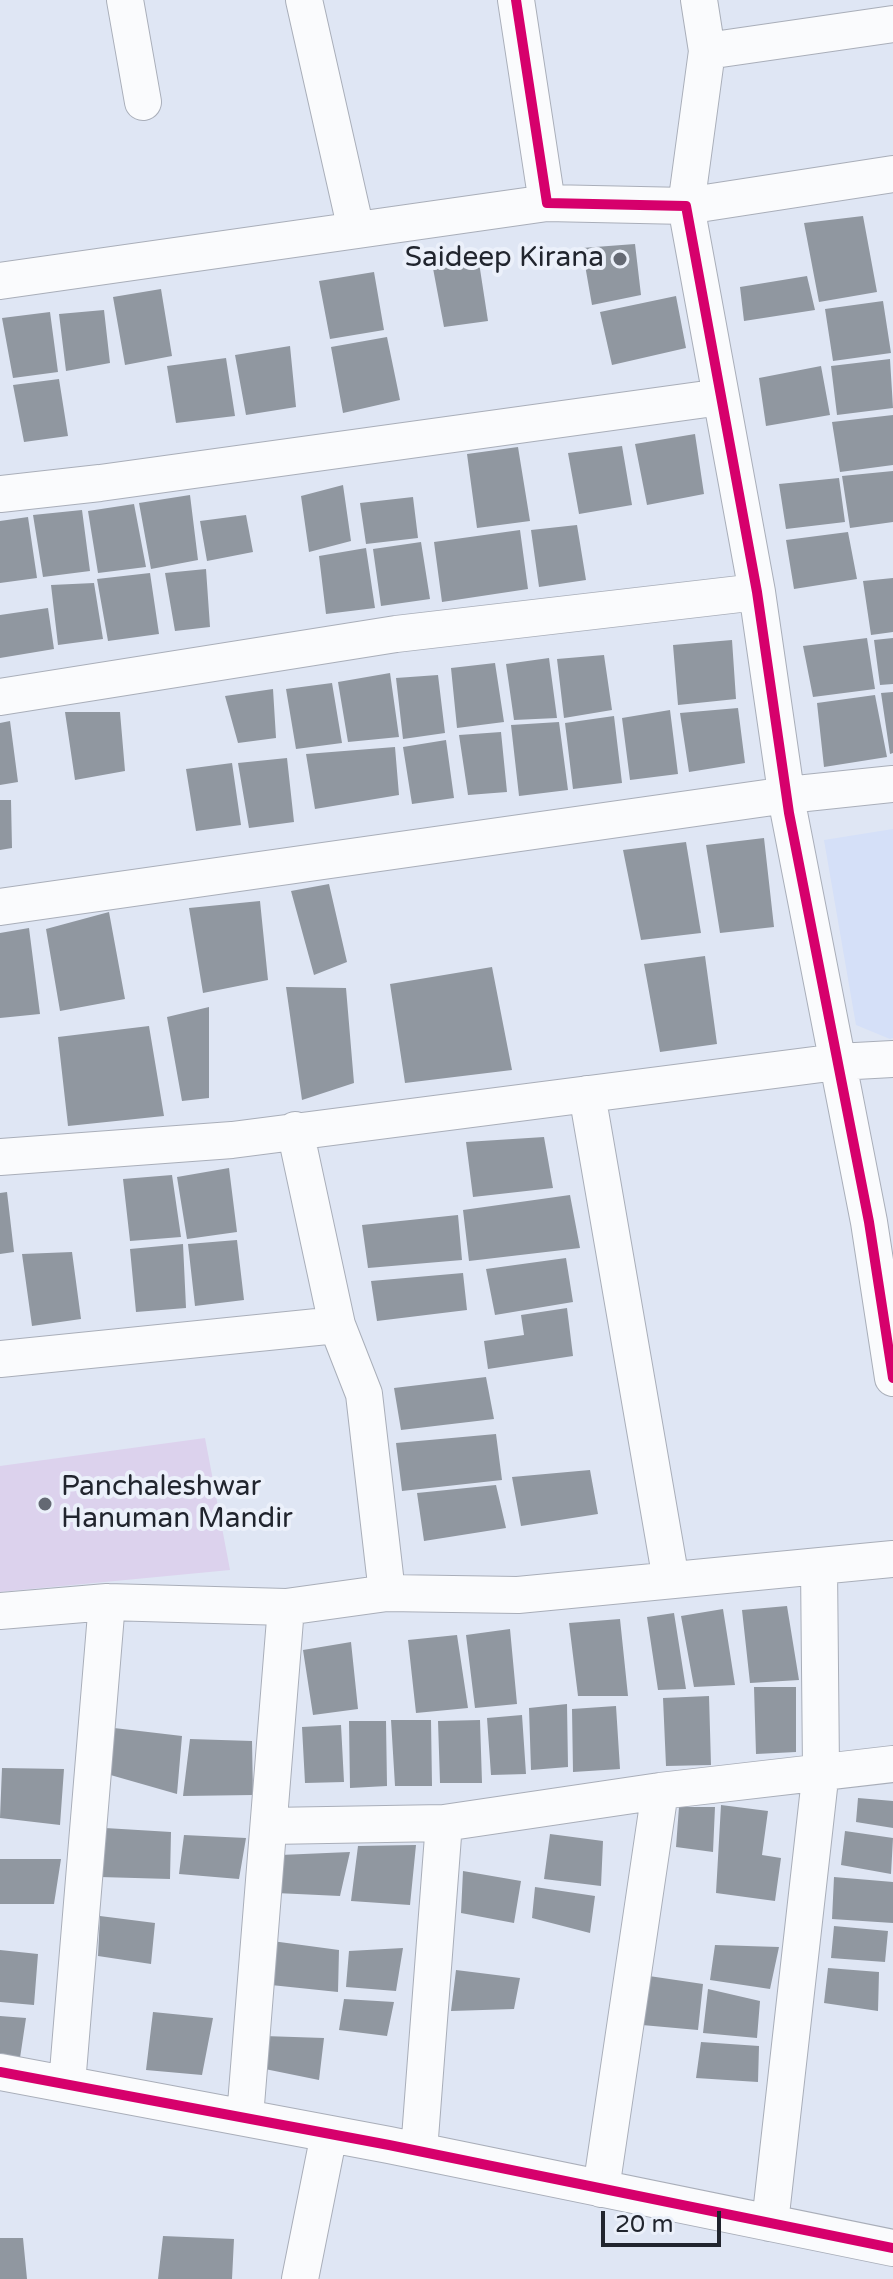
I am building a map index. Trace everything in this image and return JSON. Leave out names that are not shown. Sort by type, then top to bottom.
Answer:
[{"type":"street","points":[[125,0],[143,102]]},
{"type":"street","points":[[304,0],[356,230]]},
{"type":"street","points":[[516,0],[547,203]]},
{"type":"street","points":[[699,0],[707,51],[686,206],[757,592],[787,795],[869,1222],[893,1378]]},
{"type":"street","points":[[707,51],[893,24]]},
{"type":"street","points":[[0,281],[547,203],[686,206],[893,174]]},
{"type":"street","points":[[0,494],[100,483],[721,397]]},
{"type":"street","points":[[0,697],[396,634],[757,592]]},
{"type":"street","points":[[0,907],[787,795],[893,784]]},
{"type":"street","points":[[0,1157],[232,1140],[837,1062],[893,1059]]},
{"type":"street","points":[[587,1094],[671,1580]]},
{"type":"street","points":[[295,1130],[337,1325],[364,1394],[387,1593]]},
{"type":"street","points":[[0,1359],[337,1325]]},
{"type":"street","points":[[0,1611],[107,1602],[286,1607],[387,1593],[518,1595],[893,1559]]},
{"type":"street","points":[[770,2223],[821,1770],[819,1566]]},
{"type":"street","points":[[67,2084],[107,1602]]},
{"type":"street","points":[[245,2117],[286,1607]]},
{"type":"street","points":[[269,1826],[444,1823],[660,1791],[893,1764]]},
{"type":"street","points":[[601,2189],[660,1791]]},
{"type":"street","points":[[419,2151],[444,1823]]},
{"type":"street","points":[[0,2072],[419,2151],[893,2248]]},
{"type":"street","points":[[300,2279],[329,2134]]},
{"type":"shaded area","points":[[893,829],[893,1038],[890,1039],[856,1025],[824,840]]},
{"type":"shaded area","points":[[205,1438],[230,1570],[0,1592],[0,1466]]},
{"type":"building","points":[[863,216],[877,292],[819,302],[804,223]]},
{"type":"building","points":[[635,244],[641,295],[592,305],[582,248]]},
{"type":"building","points":[[478,256],[488,321],[444,327],[432,263]]},
{"type":"building","points":[[374,272],[384,330],[330,339],[319,281]]},
{"type":"building","points":[[807,276],[815,310],[744,321],[740,287]]},
{"type":"building","points":[[161,289],[172,356],[125,365],[113,297]]},
{"type":"building","points":[[676,296],[686,348],[612,365],[600,312]]},
{"type":"building","points":[[883,301],[891,353],[833,361],[825,309]]},
{"type":"building","points":[[104,310],[110,363],[66,371],[59,314]]},
{"type":"building","points":[[50,312],[58,372],[13,378],[2,318]]},
{"type":"building","points":[[387,337],[400,400],[343,413],[331,347]]},
{"type":"building","points":[[290,346],[296,407],[246,415],[235,355]]},
{"type":"building","points":[[226,358],[235,416],[176,423],[167,366]]},
{"type":"building","points":[[890,359],[893,408],[837,415],[831,366]]},
{"type":"building","points":[[821,366],[830,415],[766,426],[759,378]]},
{"type":"building","points":[[59,379],[68,436],[24,442],[13,385]]},
{"type":"building","points":[[893,415],[893,465],[840,472],[832,422]]},
{"type":"building","points":[[695,434],[704,494],[647,505],[635,444]]},
{"type":"building","points":[[622,446],[632,505],[579,514],[568,453]]},
{"type":"building","points":[[518,447],[530,521],[477,528],[467,454]]},
{"type":"building","points":[[893,471],[893,522],[850,528],[842,476]]},
{"type":"building","points":[[839,478],[845,522],[786,529],[779,484]]},
{"type":"building","points":[[343,485],[351,541],[309,552],[301,496]]},
{"type":"building","points":[[190,495],[198,560],[151,569],[139,503]]},
{"type":"building","points":[[413,497],[418,538],[366,544],[360,503]]},
{"type":"building","points":[[134,504],[146,567],[98,573],[88,511]]},
{"type":"building","points":[[82,510],[90,571],[43,577],[33,515]]},
{"type":"building","points":[[246,515],[253,552],[207,561],[200,521]]},
{"type":"building","points":[[28,517],[37,578],[0,583],[0,521]]},
{"type":"building","points":[[577,525],[586,580],[539,587],[531,530]]},
{"type":"building","points":[[520,530],[528,589],[442,602],[434,542]]},
{"type":"building","points":[[848,532],[857,579],[794,589],[786,540]]},
{"type":"building","points":[[421,542],[430,599],[381,606],[373,549]]},
{"type":"building","points":[[366,548],[375,608],[326,614],[319,556]]},
{"type":"building","points":[[206,569],[210,627],[175,631],[165,573]]},
{"type":"building","points":[[150,573],[159,634],[108,641],[97,579]]},
{"type":"building","points":[[893,578],[893,632],[871,635],[863,581]]},
{"type":"building","points":[[94,583],[103,639],[58,645],[51,585]]},
{"type":"building","points":[[48,608],[54,649],[0,658],[0,615]]},
{"type":"building","points":[[867,638],[875,689],[813,697],[803,646]]},
{"type":"building","points":[[893,638],[893,684],[880,685],[874,640]]},
{"type":"building","points":[[732,640],[736,699],[678,705],[673,645]]},
{"type":"building","points":[[604,655],[612,710],[564,718],[557,659]]},
{"type":"building","points":[[549,658],[557,718],[514,720],[506,664]]},
{"type":"building","points":[[495,663],[504,722],[457,728],[451,668]]},
{"type":"building","points":[[390,673],[399,737],[348,742],[338,682]]},
{"type":"building","points":[[438,675],[445,733],[403,739],[396,678]]},
{"type":"building","points":[[332,683],[342,743],[296,749],[286,689]]},
{"type":"building","points":[[273,689],[276,738],[238,743],[225,696]]},
{"type":"building","points":[[893,692],[893,753],[890,754],[881,693]]},
{"type":"building","points":[[875,695],[887,757],[824,767],[817,703]]},
{"type":"building","points":[[738,708],[745,763],[689,772],[680,713]]},
{"type":"building","points":[[670,710],[678,774],[630,780],[622,718]]},
{"type":"building","points":[[65,712],[120,712],[125,771],[75,780]]},
{"type":"building","points":[[614,716],[622,783],[573,789],[565,723]]},
{"type":"building","points":[[10,721],[18,782],[0,785],[0,723]]},
{"type":"building","points":[[559,722],[568,790],[519,796],[511,725]]},
{"type":"building","points":[[501,732],[507,792],[468,795],[459,735]]},
{"type":"building","points":[[446,740],[454,798],[412,804],[403,747]]},
{"type":"building","points":[[395,747],[399,795],[315,809],[306,754]]},
{"type":"building","points":[[287,758],[294,822],[249,828],[238,763]]},
{"type":"building","points":[[232,763],[241,825],[196,831],[186,769]]},
{"type":"building","points":[[0,800],[11,800],[12,848],[0,850]]},
{"type":"building","points":[[764,838],[774,927],[720,933],[706,845]]},
{"type":"building","points":[[686,842],[701,933],[641,940],[623,850]]},
{"type":"building","points":[[329,884],[347,962],[314,975],[291,891]]},
{"type":"building","points":[[260,901],[268,980],[203,993],[189,908]]},
{"type":"building","points":[[109,912],[125,999],[60,1011],[46,929]]},
{"type":"building","points":[[29,928],[40,1014],[0,1018],[0,933]]},
{"type":"building","points":[[705,956],[717,1044],[660,1052],[644,964]]},
{"type":"building","points":[[492,967],[512,1070],[405,1083],[390,984]]},
{"type":"building","points":[[286,987],[346,988],[354,1083],[302,1100]]},
{"type":"building","points":[[209,1007],[209,1098],[182,1101],[167,1017]]},
{"type":"building","points":[[149,1026],[164,1116],[68,1126],[58,1037]]},
{"type":"building","points":[[544,1137],[553,1188],[473,1197],[466,1142]]},
{"type":"building","points":[[229,1168],[237,1232],[187,1239],[177,1177]]},
{"type":"building","points":[[172,1175],[181,1237],[130,1241],[123,1179]]},
{"type":"building","points":[[7,1192],[14,1252],[0,1254],[0,1193]]},
{"type":"building","points":[[570,1195],[580,1248],[469,1261],[463,1210]]},
{"type":"building","points":[[458,1215],[462,1260],[368,1268],[362,1225]]},
{"type":"building","points":[[237,1240],[244,1300],[195,1306],[188,1244]]},
{"type":"building","points":[[183,1244],[186,1308],[136,1312],[130,1249]]},
{"type":"building","points":[[72,1252],[81,1319],[32,1326],[22,1254]]},
{"type":"building","points":[[566,1258],[573,1302],[495,1315],[486,1269]]},
{"type":"building","points":[[463,1273],[467,1310],[377,1321],[371,1281]]},
{"type":"building","points":[[567,1308],[573,1356],[488,1369],[484,1341],[524,1335],[521,1315]]},
{"type":"building","points":[[486,1377],[494,1419],[401,1430],[394,1388]]},
{"type":"building","points":[[496,1434],[502,1480],[402,1491],[396,1443]]},
{"type":"building","points":[[590,1470],[598,1514],[521,1526],[512,1477]]},
{"type":"building","points":[[496,1485],[506,1528],[424,1541],[417,1493]]},
{"type":"building","points":[[787,1606],[799,1680],[750,1683],[742,1610]]},
{"type":"building","points":[[723,1609],[735,1685],[694,1687],[681,1616]]},
{"type":"building","points":[[674,1613],[686,1689],[658,1690],[647,1617]]},
{"type":"building","points":[[620,1619],[628,1696],[578,1696],[569,1623]]},
{"type":"building","points":[[510,1629],[517,1704],[475,1708],[466,1635]]},
{"type":"building","points":[[457,1635],[468,1708],[416,1713],[408,1640]]},
{"type":"building","points":[[351,1642],[358,1709],[313,1715],[303,1650]]},
{"type":"building","points":[[754,1687],[796,1687],[796,1752],[756,1754]]},
{"type":"building","points":[[709,1696],[711,1765],[666,1766],[663,1698]]},
{"type":"building","points":[[567,1704],[568,1767],[531,1770],[529,1708]]},
{"type":"building","points":[[616,1706],[620,1769],[573,1772],[572,1709]]},
{"type":"building","points":[[522,1715],[526,1774],[491,1775],[487,1718]]},
{"type":"building","points":[[391,1720],[431,1720],[432,1786],[395,1786]]},
{"type":"building","points":[[480,1720],[482,1783],[440,1783],[438,1721]]},
{"type":"building","points":[[349,1721],[386,1721],[387,1786],[350,1788]]},
{"type":"building","points":[[341,1725],[344,1782],[305,1783],[302,1727]]},
{"type":"building","points":[[114,1728],[182,1736],[177,1794],[107,1774]]},
{"type":"building","points":[[190,1739],[252,1741],[253,1795],[183,1796]]},
{"type":"building","points":[[2,1768],[64,1769],[60,1825],[0,1818]]},
{"type":"building","points":[[858,1798],[893,1801],[893,1828],[856,1822]]},
{"type":"building","points":[[721,1805],[768,1811],[762,1855],[781,1858],[775,1901],[716,1893]]},
{"type":"building","points":[[679,1807],[715,1807],[713,1852],[676,1847]]},
{"type":"building","points":[[105,1828],[171,1832],[170,1879],[100,1877]]},
{"type":"building","points":[[845,1831],[893,1838],[891,1874],[841,1865]]},
{"type":"building","points":[[550,1834],[603,1841],[601,1886],[544,1879]]},
{"type":"building","points":[[184,1835],[246,1838],[239,1879],[179,1874]]},
{"type":"building","points":[[416,1845],[410,1905],[351,1901],[358,1846]]},
{"type":"building","points":[[350,1852],[340,1896],[276,1893],[280,1855]]},
{"type":"building","points":[[0,1859],[61,1859],[54,1904],[0,1904]]},
{"type":"building","points":[[463,1871],[521,1881],[514,1923],[461,1913]]},
{"type":"building","points":[[834,1877],[893,1882],[893,1923],[832,1919]]},
{"type":"building","points":[[535,1887],[595,1896],[590,1933],[532,1918]]},
{"type":"building","points":[[100,1916],[155,1923],[151,1964],[98,1956]]},
{"type":"building","points":[[834,1926],[888,1931],[885,1962],[831,1958]]},
{"type":"building","points":[[272,1941],[339,1950],[338,1992],[271,1985]]},
{"type":"building","points":[[715,1945],[779,1947],[770,1989],[710,1980]]},
{"type":"building","points":[[403,1948],[396,1991],[346,1987],[349,1951]]},
{"type":"building","points":[[0,1950],[38,1954],[34,2005],[0,2002]]},
{"type":"building","points":[[828,1968],[879,1972],[878,2011],[824,2003]]},
{"type":"building","points":[[456,1970],[520,1978],[514,2009],[451,2011]]},
{"type":"building","points":[[649,1976],[703,1984],[698,2030],[642,2025]]},
{"type":"building","points":[[708,1989],[760,2001],[757,2038],[703,2033]]},
{"type":"building","points":[[344,1999],[394,2002],[387,2036],[339,2030]]},
{"type":"building","points":[[153,2012],[213,2018],[202,2075],[146,2070]]},
{"type":"building","points":[[0,2016],[26,2018],[20,2058],[0,2053]]},
{"type":"building","points":[[264,2036],[324,2038],[319,2080],[260,2068]]},
{"type":"building","points":[[701,2042],[759,2046],[758,2082],[696,2078]]},
{"type":"building","points":[[163,2236],[234,2239],[232,2279],[158,2279]]},
{"type":"building","points":[[0,2238],[23,2238],[27,2279],[0,2279]]},
{"type":"cycle path","points":[[516,0],[547,203],[686,206],[757,592],[789,813],[869,1222],[893,1378]]},
{"type":"cycle path","points":[[0,2072],[389,2145],[893,2248]]},
{"type":"place","name":"Saideep Kirana","points":[[620,259]]},
{"type":"place","name":"Panchaleshwar Hanuman Mandir","points":[[45,1504]]}]
